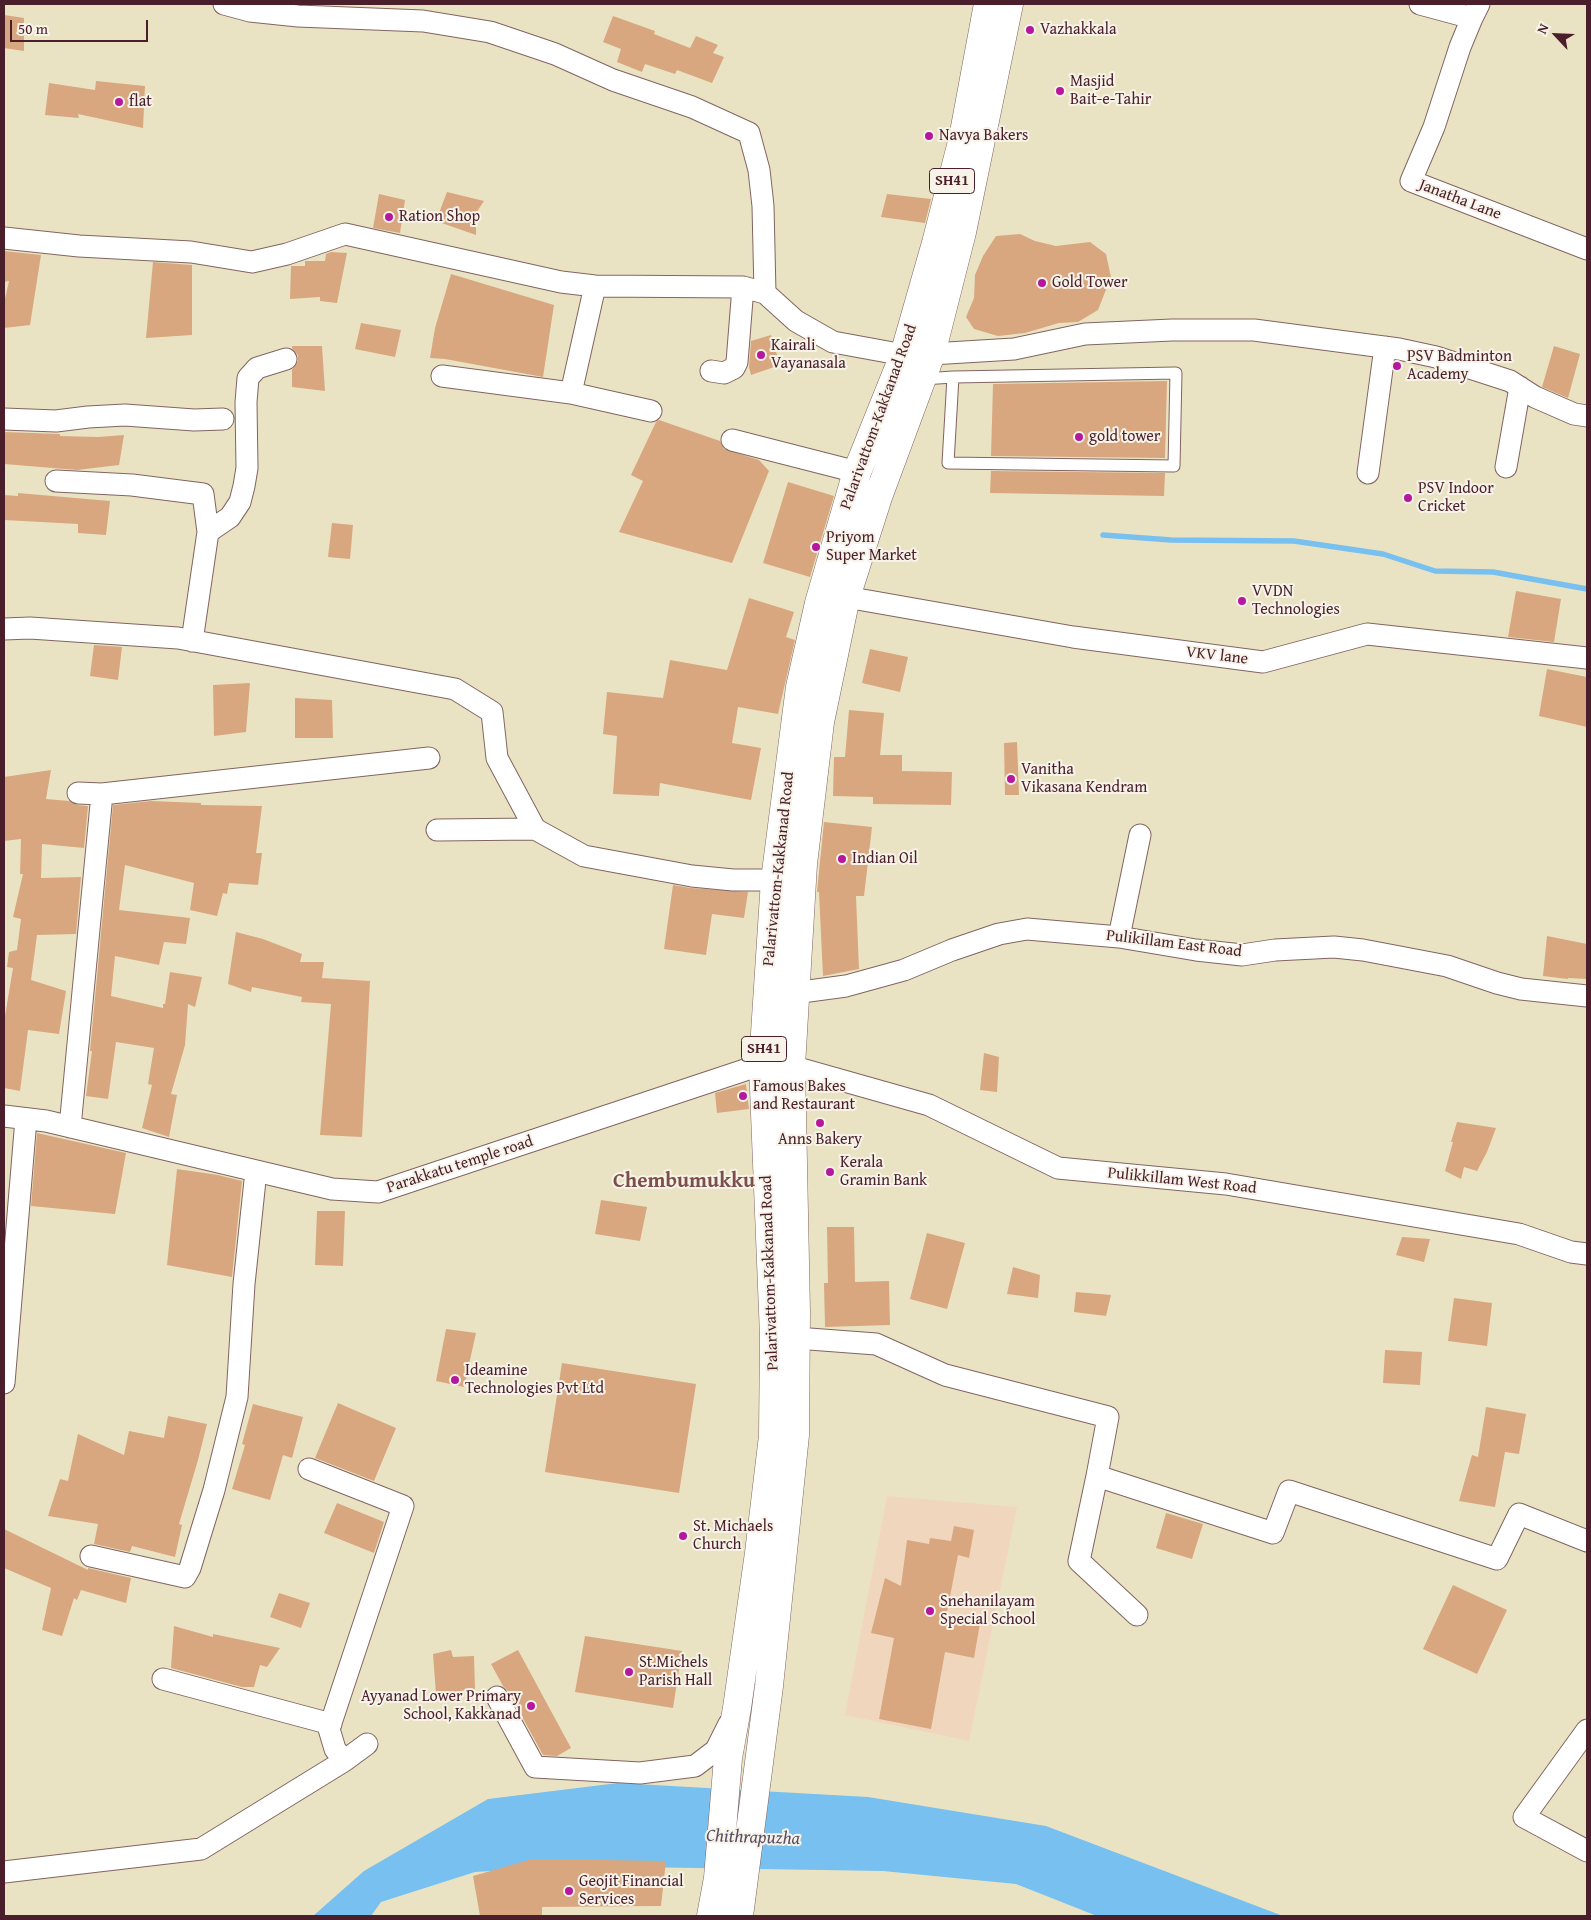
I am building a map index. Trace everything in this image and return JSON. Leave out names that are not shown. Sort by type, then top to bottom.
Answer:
[{"type":"main road","name":"Palarivattom-Kakkanad Road","points":[[731,1878],[728,1758],[759,1552],[772,1436],[774,1336],[763,1064],[775,880],[792,843],[800,687],[820,603],[857,472],[919,363],[936,243],[963,138],[988,4]]},
{"type":"main road","points":[[739,1916],[731,1878],[759,1760],[769,1686],[795,1435],[796,1338],[791,1066],[794,993],[792,843],[846,597],[962,232],[1009,4]]},
{"type":"main road","name":"SH41","points":[[712,1916],[731,1878]]},
{"type":"street","points":[[224,4],[250,11],[288,15],[424,21],[490,32],[555,54],[613,80],[692,106],[749,133],[759,170],[763,206],[765,293]]},
{"type":"street","points":[[1420,4],[1476,11]]},
{"type":"street","name":"Janatha Lane","points":[[1476,11],[1460,47],[1434,127],[1411,181],[1587,250]]},
{"type":"street","points":[[4,238],[79,246],[191,252],[252,262],[288,254],[345,234],[561,282],[595,286],[743,287],[765,293],[796,321],[833,342],[919,363],[1014,349],[1085,334],[1181,330],[1254,330],[1385,347],[1436,357],[1510,380],[1535,397],[1574,414],[1587,416]]},
{"type":"street","points":[[571,393],[595,286]]},
{"type":"street","points":[[711,371],[724,373],[734,368],[743,287]]},
{"type":"street","points":[[1368,473],[1385,347]]},
{"type":"street","points":[[208,532],[230,516],[240,502],[247,468],[246,402],[248,378],[257,368],[286,359]]},
{"type":"street","points":[[442,376],[571,393],[651,411]]},
{"type":"street","points":[[1506,466],[1520,387]]},
{"type":"street","points":[[4,419],[56,421],[88,416],[125,415],[194,420],[224,419]]},
{"type":"street","points":[[732,440],[857,472]]},
{"type":"street","points":[[56,481],[132,485],[203,494],[208,532],[192,641]]},
{"type":"street","name":"VKV lane","points":[[846,597],[1073,637],[1263,662],[1367,634],[1587,658]]},
{"type":"street","points":[[4,629],[178,638],[456,689],[492,712],[497,758],[536,829]]},
{"type":"street","points":[[78,793],[102,794],[429,758]]},
{"type":"street","points":[[70,1127],[102,794]]},
{"type":"street","points":[[438,830],[536,829],[584,856],[692,876],[733,880],[775,880]]},
{"type":"street","points":[[1118,937],[1140,835]]},
{"type":"street","name":"Pulikillam East Road","points":[[794,993],[846,986],[896,972],[952,950],[1014,930],[1027,929],[1118,937],[1196,950],[1242,955],[1275,950],[1334,947],[1363,950],[1447,966],[1520,989],[1587,996]]},
{"type":"street","name":"Parakkatu temple road","points":[[4,1116],[70,1127],[332,1189],[378,1192],[763,1064]]},
{"type":"street","name":"Pulikkillam West Road","points":[[791,1066],[928,1105],[1058,1168],[1226,1184],[1519,1234],[1571,1252],[1587,1254]]},
{"type":"street","points":[[4,1383],[26,1119]]},
{"type":"street","points":[[91,1556],[185,1577],[190,1568],[214,1490],[237,1397],[244,1284],[256,1171]]},
{"type":"street","points":[[796,1338],[876,1344],[945,1375],[1108,1417],[1080,1560],[1137,1615]]},
{"type":"street","points":[[309,1469],[403,1506],[329,1729],[333,1742],[344,1761]]},
{"type":"street","points":[[1097,1476],[1273,1534],[1289,1491],[1497,1559],[1519,1514],[1587,1541]]},
{"type":"street","points":[[163,1679],[331,1724]]},
{"type":"street","points":[[497,1697],[535,1766],[640,1773],[695,1766],[716,1750],[737,1708]]},
{"type":"street","points":[[1587,1730],[1524,1817],[1587,1851]]},
{"type":"street","points":[[4,1872],[201,1849],[344,1761],[367,1744]]},
{"type":"lane","points":[[919,363],[953,377],[1176,373],[1174,466],[948,463],[953,377]]},
{"type":"shaded area","name":"Snehanilayam Special School","points":[[887,1496],[1017,1507],[969,1741],[845,1715]]},
{"type":"water","name":"Chithrapuzha","points":[[618,1783],[868,1797],[1046,1826],[1283,1916],[1097,1916],[1016,1884],[883,1871],[572,1866],[475,1872],[381,1902],[371,1916],[313,1916],[364,1871],[488,1799]]},
{"type":"building","points":[[4,15],[24,18],[24,51],[4,48]]},
{"type":"building","points":[[613,16],[655,31],[654,34],[690,48],[696,36],[718,45],[713,53],[724,57],[712,83],[677,70],[675,74],[645,64],[642,72],[617,62],[621,49],[603,42]]},
{"type":"building","points":[[96,81],[145,86],[143,128],[78,114],[79,118],[45,115],[49,83],[95,90]]},
{"type":"building","points":[[447,192],[484,201],[476,213],[476,235],[436,221]]},
{"type":"building","name":"Ration Shop","points":[[379,194],[405,200],[400,233],[373,228]]},
{"type":"building","points":[[887,194],[931,199],[925,223],[881,217]]},
{"type":"building","name":"Gold Tower","points":[[1020,234],[1035,241],[1056,246],[1090,242],[1106,254],[1111,277],[1098,310],[1078,322],[1059,323],[1025,333],[998,336],[974,329],[966,317],[974,298],[975,275],[983,256],[996,236]]},
{"type":"building","points":[[4,251],[41,255],[30,325],[4,328],[4,303],[9,281],[4,282]]},
{"type":"building","points":[[331,252],[347,253],[337,303],[320,301],[320,297],[290,299],[291,266],[305,266],[305,261],[325,261],[326,254]]},
{"type":"building","points":[[153,262],[192,265],[192,335],[146,338]]},
{"type":"building","points":[[451,274],[554,305],[543,377],[445,359],[430,358],[435,328]]},
{"type":"building","points":[[361,323],[401,330],[395,357],[355,349]]},
{"type":"building","name":"Kairali Vayanasala","points":[[771,335],[780,365],[751,375],[749,367],[751,341]]},
{"type":"building","points":[[292,346],[322,346],[325,391],[292,387],[292,370],[298,361],[298,355]]},
{"type":"building","points":[[1554,346],[1580,354],[1568,398],[1542,387]]},
{"type":"building","name":"gold tower","points":[[1167,381],[1165,458],[991,456],[993,384]]},
{"type":"building","points":[[659,420],[720,441],[724,449],[759,460],[769,471],[732,563],[619,532],[643,481],[631,475],[656,422]]},
{"type":"building","points":[[4,432],[98,437],[124,435],[119,465],[77,470],[4,464]]},
{"type":"building","points":[[991,471],[1165,473],[1164,496],[990,493]]},
{"type":"building","points":[[788,482],[834,496],[810,577],[763,563]]},
{"type":"building","points":[[18,493],[110,501],[106,535],[78,533],[78,524],[4,520],[4,495],[18,496]]},
{"type":"building","points":[[332,523],[353,525],[350,559],[328,557]]},
{"type":"building","points":[[1516,591],[1561,599],[1554,642],[1508,637]]},
{"type":"building","points":[[749,598],[794,612],[786,637],[795,640],[778,714],[738,707],[732,743],[761,748],[751,800],[660,783],[659,796],[613,794],[617,736],[603,734],[607,692],[663,698],[670,660],[727,670]]},
{"type":"building","points":[[94,645],[122,647],[118,680],[90,676]]},
{"type":"building","points":[[870,649],[908,657],[900,692],[862,683]]},
{"type":"building","points":[[1547,669],[1587,677],[1587,727],[1539,716]]},
{"type":"building","points":[[250,683],[246,732],[214,736],[213,685]]},
{"type":"building","points":[[295,698],[332,700],[333,738],[295,738]]},
{"type":"building","points":[[849,710],[884,713],[880,755],[902,755],[902,771],[952,772],[951,805],[873,804],[873,797],[833,796],[834,757],[845,757]]},
{"type":"building","name":"Vanitha Vikasana Kendram","points":[[1017,742],[1019,795],[1005,795],[1004,743]]},
{"type":"building","points":[[51,770],[46,799],[69,801],[77,805],[88,806],[84,848],[42,844],[41,878],[81,877],[76,934],[37,935],[31,980],[66,991],[59,1034],[28,1030],[20,1091],[4,1088],[4,1022],[13,968],[7,967],[9,952],[17,950],[21,919],[13,917],[23,874],[20,874],[21,839],[4,841],[4,777]]},
{"type":"building","points":[[151,801],[201,803],[201,805],[262,806],[256,853],[262,853],[258,885],[229,883],[227,894],[223,893],[217,916],[190,910],[194,883],[125,865],[119,910],[190,918],[186,944],[164,942],[159,965],[115,956],[111,996],[163,1008],[170,972],[202,977],[195,1007],[188,1004],[185,1045],[171,1094],[177,1095],[169,1137],[142,1128],[152,1085],[148,1084],[154,1048],[116,1042],[108,1099],[86,1096],[92,1051],[90,1051],[113,805]]},
{"type":"building","points":[[824,822],[872,827],[864,896],[856,896],[859,969],[823,976],[819,892],[817,892]]},
{"type":"building","points":[[673,885],[748,892],[744,918],[712,914],[706,955],[664,949]]},
{"type":"building","points":[[236,932],[263,939],[302,954],[300,962],[324,962],[322,978],[370,981],[362,1137],[320,1135],[331,1004],[301,1002],[302,997],[252,987],[251,992],[228,984]]},
{"type":"building","points":[[1547,936],[1587,944],[1587,979],[1543,976]]},
{"type":"building","points":[[984,1053],[999,1057],[997,1092],[980,1090]]},
{"type":"building","points":[[746,1084],[749,1109],[717,1113],[715,1093]]},
{"type":"building","points":[[1457,1122],[1496,1128],[1477,1171],[1464,1167],[1461,1179],[1445,1171]]},
{"type":"building","points":[[37,1133],[126,1153],[115,1214],[31,1206]]},
{"type":"building","points":[[177,1169],[218,1175],[242,1181],[232,1277],[167,1265]]},
{"type":"building","points":[[601,1200],[647,1207],[640,1241],[595,1234]]},
{"type":"building","points":[[317,1211],[345,1211],[343,1266],[315,1265]]},
{"type":"building","points":[[827,1227],[854,1227],[855,1282],[889,1281],[890,1325],[825,1327],[824,1283],[828,1283]]},
{"type":"building","points":[[927,1233],[965,1243],[947,1309],[910,1299]]},
{"type":"building","points":[[1402,1237],[1430,1239],[1424,1262],[1396,1255]]},
{"type":"building","points":[[1013,1267],[1040,1275],[1038,1298],[1007,1294]]},
{"type":"building","points":[[1076,1292],[1111,1295],[1106,1316],[1074,1312]]},
{"type":"building","points":[[1454,1298],[1492,1303],[1487,1346],[1448,1341]]},
{"type":"building","points":[[446,1329],[476,1333],[464,1387],[436,1381]]},
{"type":"building","points":[[1385,1350],[1422,1352],[1420,1385],[1383,1383]]},
{"type":"building","points":[[562,1363],[696,1384],[679,1493],[545,1472]]},
{"type":"building","points":[[338,1403],[396,1428],[374,1481],[315,1458]]},
{"type":"building","points":[[253,1404],[303,1417],[292,1458],[283,1455],[270,1500],[232,1489],[245,1445],[242,1444]]},
{"type":"building","points":[[1486,1407],[1526,1414],[1519,1454],[1505,1452],[1495,1507],[1459,1501],[1472,1455],[1478,1457]]},
{"type":"building","points":[[168,1416],[207,1424],[179,1524],[182,1525],[175,1557],[132,1546],[130,1552],[94,1544],[98,1524],[48,1516],[60,1479],[68,1481],[78,1434],[124,1455],[129,1431],[164,1438]]},
{"type":"building","points":[[337,1503],[384,1522],[374,1553],[324,1533]]},
{"type":"building","points":[[1166,1513],[1203,1524],[1192,1559],[1156,1548]]},
{"type":"building","points":[[954,1526],[974,1530],[969,1558],[958,1555],[946,1617],[980,1623],[974,1658],[945,1652],[931,1729],[879,1719],[894,1638],[871,1633],[885,1578],[901,1586],[907,1540],[929,1544],[930,1538],[951,1541]]},
{"type":"building","points":[[4,1529],[88,1570],[88,1568],[131,1578],[126,1603],[81,1590],[77,1600],[74,1598],[62,1636],[42,1630],[51,1588],[4,1568]]},
{"type":"building","points":[[1453,1585],[1507,1610],[1477,1674],[1423,1649]]},
{"type":"building","points":[[279,1593],[310,1603],[301,1628],[270,1617]]},
{"type":"building","points":[[174,1626],[213,1637],[213,1634],[280,1648],[267,1667],[260,1665],[254,1687],[242,1687],[171,1668]]},
{"type":"building","name":"St.Michels Parish Hall","points":[[585,1636],[682,1651],[673,1708],[575,1692]]},
{"type":"building","points":[[451,1650],[453,1657],[474,1656],[475,1689],[436,1694],[433,1654]]},
{"type":"building","name":"Ayyanad Lower Primary School, Kakkanad","points":[[518,1650],[571,1748],[557,1756],[543,1755],[491,1664]]},
{"type":"building","name":"Geojit Financial Services","points":[[532,1859],[666,1861],[661,1906],[542,1907],[542,1916],[480,1916],[473,1876]]},
{"type":"waterway","points":[[1103,535],[1171,540],[1294,541],[1383,554],[1435,571],[1493,572],[1587,589]]},
{"type":"place","name":"Vazhakkala","points":[[1030,30]]},
{"type":"place","name":"Masjid Bait-e-Tahir","points":[[1060,91]]},
{"type":"place","name":"flat","points":[[119,102]]},
{"type":"place","name":"Navya Bakers","points":[[929,136]]},
{"type":"place","name":"Ration Shop","points":[[389,217]]},
{"type":"place","name":"Gold Tower","points":[[1042,283]]},
{"type":"place","name":"Kairali Vayanasala","points":[[761,355]]},
{"type":"place","name":"PSV Badminton Academy","points":[[1397,366]]},
{"type":"place","name":"gold tower","points":[[1079,437]]},
{"type":"place","name":"PSV Indoor Cricket","points":[[1408,498]]},
{"type":"place","name":"Priyom Super Market","points":[[816,547]]},
{"type":"place","name":"VVDN Technologies","points":[[1242,601]]},
{"type":"place","name":"Vanitha Vikasana Kendram","points":[[1011,779]]},
{"type":"place","name":"Indian Oil","points":[[842,859]]},
{"type":"place","name":"Famous Bakes and Restaurant","points":[[743,1096]]},
{"type":"place","name":"Anns Bakery","points":[[820,1123]]},
{"type":"place","name":"Kerala Gramin Bank","points":[[830,1172]]},
{"type":"place","name":"Ideamine Technologies Pvt Ltd","points":[[455,1380]]},
{"type":"place","name":"St. Michaels Church","points":[[683,1536]]},
{"type":"place","name":"Snehanilayam Special School","points":[[930,1611]]},
{"type":"place","name":"St.Michels Parish Hall","points":[[629,1672]]},
{"type":"place","name":"Ayyanad Lower Primary School, Kakkanad","points":[[531,1706]]},
{"type":"place","name":"Geojit Financial Services","points":[[569,1891]]},
{"type":"district","name":"Chembumukku","points":[[684,1182]]}]
